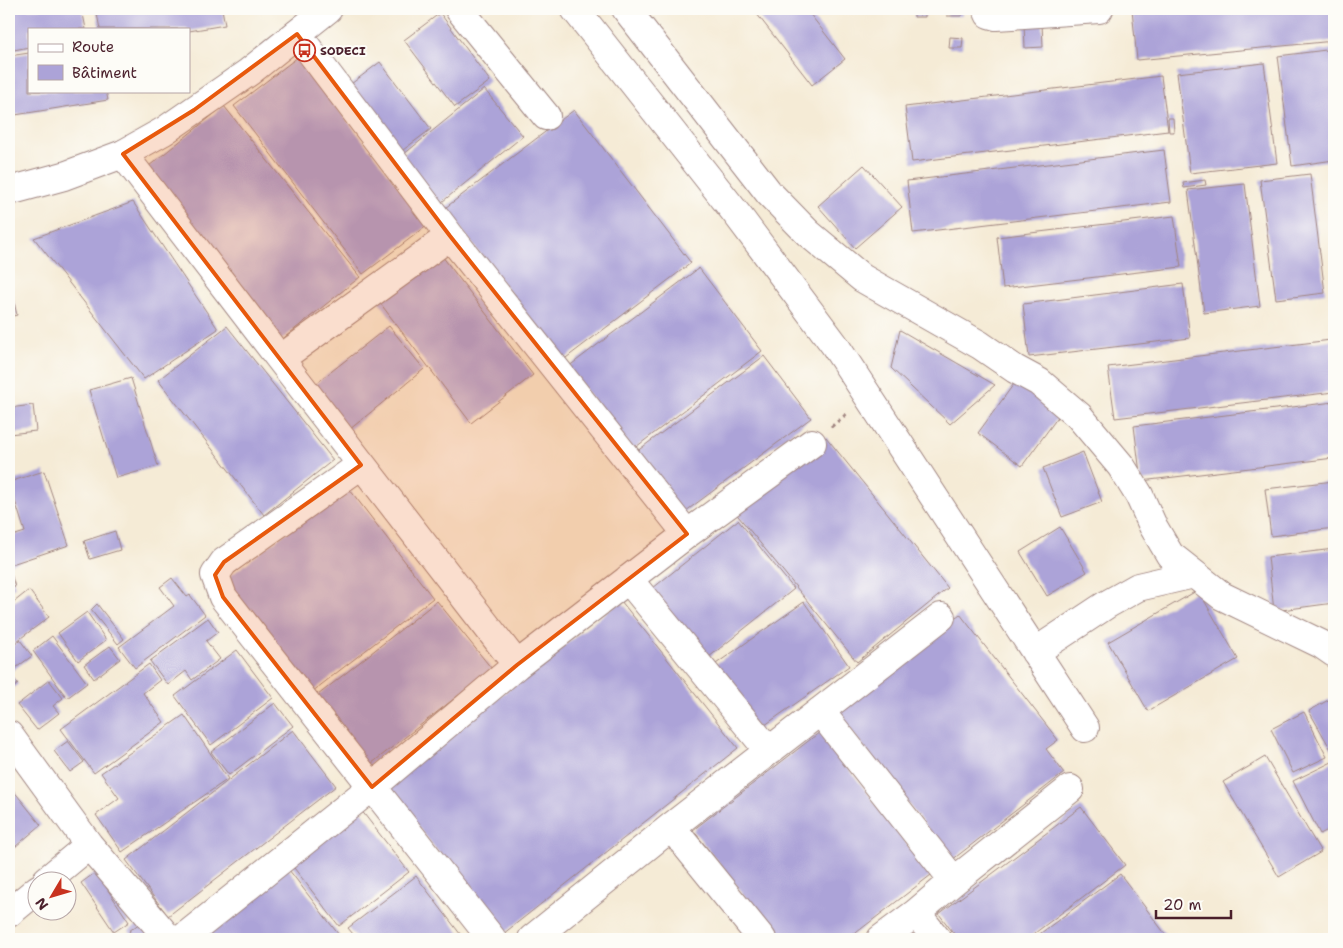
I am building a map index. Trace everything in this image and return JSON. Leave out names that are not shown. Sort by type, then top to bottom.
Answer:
[{"type":"street","points":[[9,191],[64,176],[124,154],[164,131],[248,72],[328,9]]},
{"type":"street","points":[[459,9],[546,116]]},
{"type":"street","points":[[575,9],[799,296],[869,396],[1085,728]]},
{"type":"street","points":[[626,9],[769,192],[808,234],[862,278],[980,345],[1015,369],[1039,382],[1079,416],[1121,466],[1139,495],[1153,526],[1170,555],[1222,596],[1321,644],[1334,653]]},
{"type":"street","points":[[986,9],[989,14],[996,16],[1099,9]]},
{"type":"street","points":[[297,34],[450,236],[688,534]]},
{"type":"street","points":[[124,154],[361,465],[517,664]]},
{"type":"street","points":[[738,217],[769,192]]},
{"type":"street","points":[[280,359],[450,236]]},
{"type":"street","points":[[182,939],[372,786],[517,664],[688,534],[812,443]]},
{"type":"street","points":[[361,465],[224,562],[215,576],[223,597],[492,939]]},
{"type":"street","points":[[1035,652],[1106,605],[1138,587],[1194,574]]},
{"type":"street","points":[[628,579],[769,751]]},
{"type":"street","points":[[532,939],[671,827],[941,617]]},
{"type":"street","points":[[820,711],[954,881]]},
{"type":"street","points":[[9,735],[90,845],[169,939]]},
{"type":"street","points":[[881,939],[1070,789]]},
{"type":"street","points":[[671,827],[762,939]]},
{"type":"street","points":[[59,870],[90,845]]},
{"type":"street","points":[[9,913],[28,897]]},
{"type":"street","points":[[916,913],[938,939]]},
{"type":"path","points":[[812,443],[869,396]]},
{"type":"highlighted area","points":[[297,34],[450,236],[687,534],[517,665],[372,787],[223,597],[215,575],[224,562],[361,465],[123,154],[194,110]]},
{"type":"building","points":[[9,9],[82,9],[86,28],[28,28],[28,47],[9,51]]},
{"type":"building","points":[[96,9],[222,9],[225,25],[190,31],[190,28],[100,28]]},
{"type":"building","points":[[753,9],[806,9],[845,59],[812,85]]},
{"type":"building","points":[[914,9],[925,9],[925,17],[914,17]]},
{"type":"building","points":[[938,9],[961,9],[962,16],[947,16],[947,12],[938,12]]},
{"type":"building","points":[[1132,9],[1334,9],[1334,41],[1137,60]]},
{"type":"building","points":[[440,13],[490,81],[455,107],[404,40]]},
{"type":"building","points":[[1042,23],[1043,47],[1025,48],[1024,24]]},
{"type":"building","points":[[950,37],[963,38],[962,48],[949,48]]},
{"type":"building","points":[[1334,49],[1334,160],[1292,166],[1278,56]]},
{"type":"building","points":[[28,53],[28,92],[106,92],[108,100],[9,116],[9,56]]},
{"type":"building","points":[[298,57],[428,225],[363,274],[234,106]]},
{"type":"building","points":[[380,62],[431,129],[399,153],[347,87]]},
{"type":"building","points":[[1264,63],[1277,163],[1190,173],[1177,73]]},
{"type":"building","points":[[1161,76],[1168,131],[912,162],[905,107]]},
{"type":"building","points":[[484,89],[523,136],[437,206],[398,159]]},
{"type":"building","points":[[224,106],[360,277],[280,341],[144,170]]},
{"type":"building","points":[[574,110],[691,263],[562,361],[445,208]]},
{"type":"building","points":[[1168,118],[1173,118],[1174,132],[1169,132]]},
{"type":"building","points":[[1164,150],[1171,202],[913,233],[907,181]]},
{"type":"building","points":[[864,165],[902,207],[855,248],[818,206]]},
{"type":"building","points":[[1310,174],[1325,293],[1276,299],[1260,180]]},
{"type":"building","points":[[1205,180],[1206,185],[1184,188],[1183,183]]},
{"type":"building","points":[[1245,184],[1260,306],[1204,313],[1188,190]]},
{"type":"building","points":[[133,202],[218,329],[144,379],[34,238]]},
{"type":"building","points":[[1174,216],[1181,267],[1003,288],[997,237]]},
{"type":"building","points":[[439,252],[533,375],[471,423],[377,299]]},
{"type":"building","points":[[699,268],[762,351],[632,450],[568,367]]},
{"type":"building","points":[[9,281],[17,315],[9,317]]},
{"type":"building","points":[[1183,284],[1190,338],[1029,357],[1023,304]]},
{"type":"building","points":[[227,326],[333,460],[264,515],[158,380]]},
{"type":"building","points":[[389,326],[424,369],[349,430],[313,386]]},
{"type":"building","points":[[900,330],[995,385],[950,424],[891,368]]},
{"type":"building","points":[[1331,340],[1334,392],[1115,418],[1108,367]]},
{"type":"building","points":[[764,356],[811,418],[682,514],[636,452]]},
{"type":"building","points":[[131,378],[158,466],[116,478],[89,390]]},
{"type":"building","points":[[1016,381],[1060,414],[1022,466],[978,433]]},
{"type":"building","points":[[1334,402],[1334,458],[1141,481],[1134,426]]},
{"type":"building","points":[[33,405],[36,431],[9,434],[9,408]]},
{"type":"building","points":[[826,437],[948,588],[857,662],[734,511]]},
{"type":"building","points":[[1083,452],[1102,502],[1062,517],[1043,468]]},
{"type":"building","points":[[44,471],[69,545],[9,565],[9,537],[25,532],[9,482]]},
{"type":"building","points":[[1334,481],[1334,528],[1271,536],[1265,489]]},
{"type":"building","points":[[347,486],[433,598],[308,695],[221,583]]},
{"type":"building","points":[[738,520],[794,589],[704,661],[648,592]]},
{"type":"building","points":[[1060,527],[1087,572],[1047,596],[1020,552]]},
{"type":"building","points":[[115,531],[120,550],[90,559],[84,541]]},
{"type":"building","points":[[1334,549],[1334,603],[1274,611],[1268,557]]},
{"type":"building","points":[[9,570],[15,587],[9,589]]},
{"type":"building","points":[[172,578],[187,597],[190,595],[205,615],[135,668],[119,647],[174,606],[160,587]]},
{"type":"building","points":[[29,590],[49,617],[9,647],[9,606]]},
{"type":"building","points":[[1198,590],[1238,659],[1148,711],[1108,642]]},
{"type":"building","points":[[437,601],[492,669],[367,767],[313,699]]},
{"type":"building","points":[[621,601],[738,748],[503,934],[386,786]]},
{"type":"building","points":[[804,602],[849,666],[758,730],[713,666]]},
{"type":"building","points":[[97,604],[124,639],[118,644],[91,610]]},
{"type":"building","points":[[87,612],[106,640],[78,661],[58,633]]},
{"type":"building","points":[[960,614],[1058,740],[1046,749],[1064,773],[952,860],[835,711]]},
{"type":"building","points":[[208,618],[218,632],[206,641],[220,659],[192,680],[186,671],[168,685],[150,661]]},
{"type":"building","points":[[52,636],[87,683],[67,698],[33,651]]},
{"type":"building","points":[[20,640],[32,656],[9,673],[9,649]]},
{"type":"building","points":[[110,646],[120,659],[94,679],[84,665]]},
{"type":"building","points":[[237,650],[273,698],[211,745],[175,696]]},
{"type":"building","points":[[149,664],[160,680],[143,693],[164,722],[94,773],[61,729]]},
{"type":"building","points":[[9,673],[18,684],[9,691]]},
{"type":"building","points":[[49,680],[63,698],[53,706],[59,713],[37,730],[17,705]]},
{"type":"building","points":[[1330,699],[1334,707],[1333,753],[1309,711]]},
{"type":"building","points":[[275,703],[293,726],[229,775],[211,752]]},
{"type":"building","points":[[1304,712],[1327,757],[1293,773],[1271,729]]},
{"type":"building","points":[[184,715],[228,779],[122,852],[96,815],[119,798],[101,773]]},
{"type":"building","points":[[293,730],[336,786],[168,916],[126,860]]},
{"type":"building","points":[[820,732],[931,875],[848,939],[778,939],[693,830]]},
{"type":"building","points":[[68,741],[84,762],[70,772],[54,751]]},
{"type":"building","points":[[1265,757],[1321,852],[1279,877],[1223,782]]},
{"type":"building","points":[[1334,761],[1334,827],[1320,834],[1293,781]]},
{"type":"building","points":[[9,785],[41,825],[9,852]]},
{"type":"building","points":[[1081,807],[1125,865],[1027,939],[958,939],[939,914]]},
{"type":"building","points":[[361,810],[409,872],[339,926],[291,864]]},
{"type":"building","points":[[286,866],[342,939],[191,939]]},
{"type":"building","points":[[96,872],[129,922],[114,932],[81,883]]},
{"type":"building","points":[[1120,874],[1169,939],[1033,939]]},
{"type":"building","points":[[416,876],[464,939],[357,939],[348,928]]},
{"type":"building","points":[[140,923],[152,939],[135,939],[129,931]]},
{"type":"place","name":"SODECI","points":[[304,51]]}]
